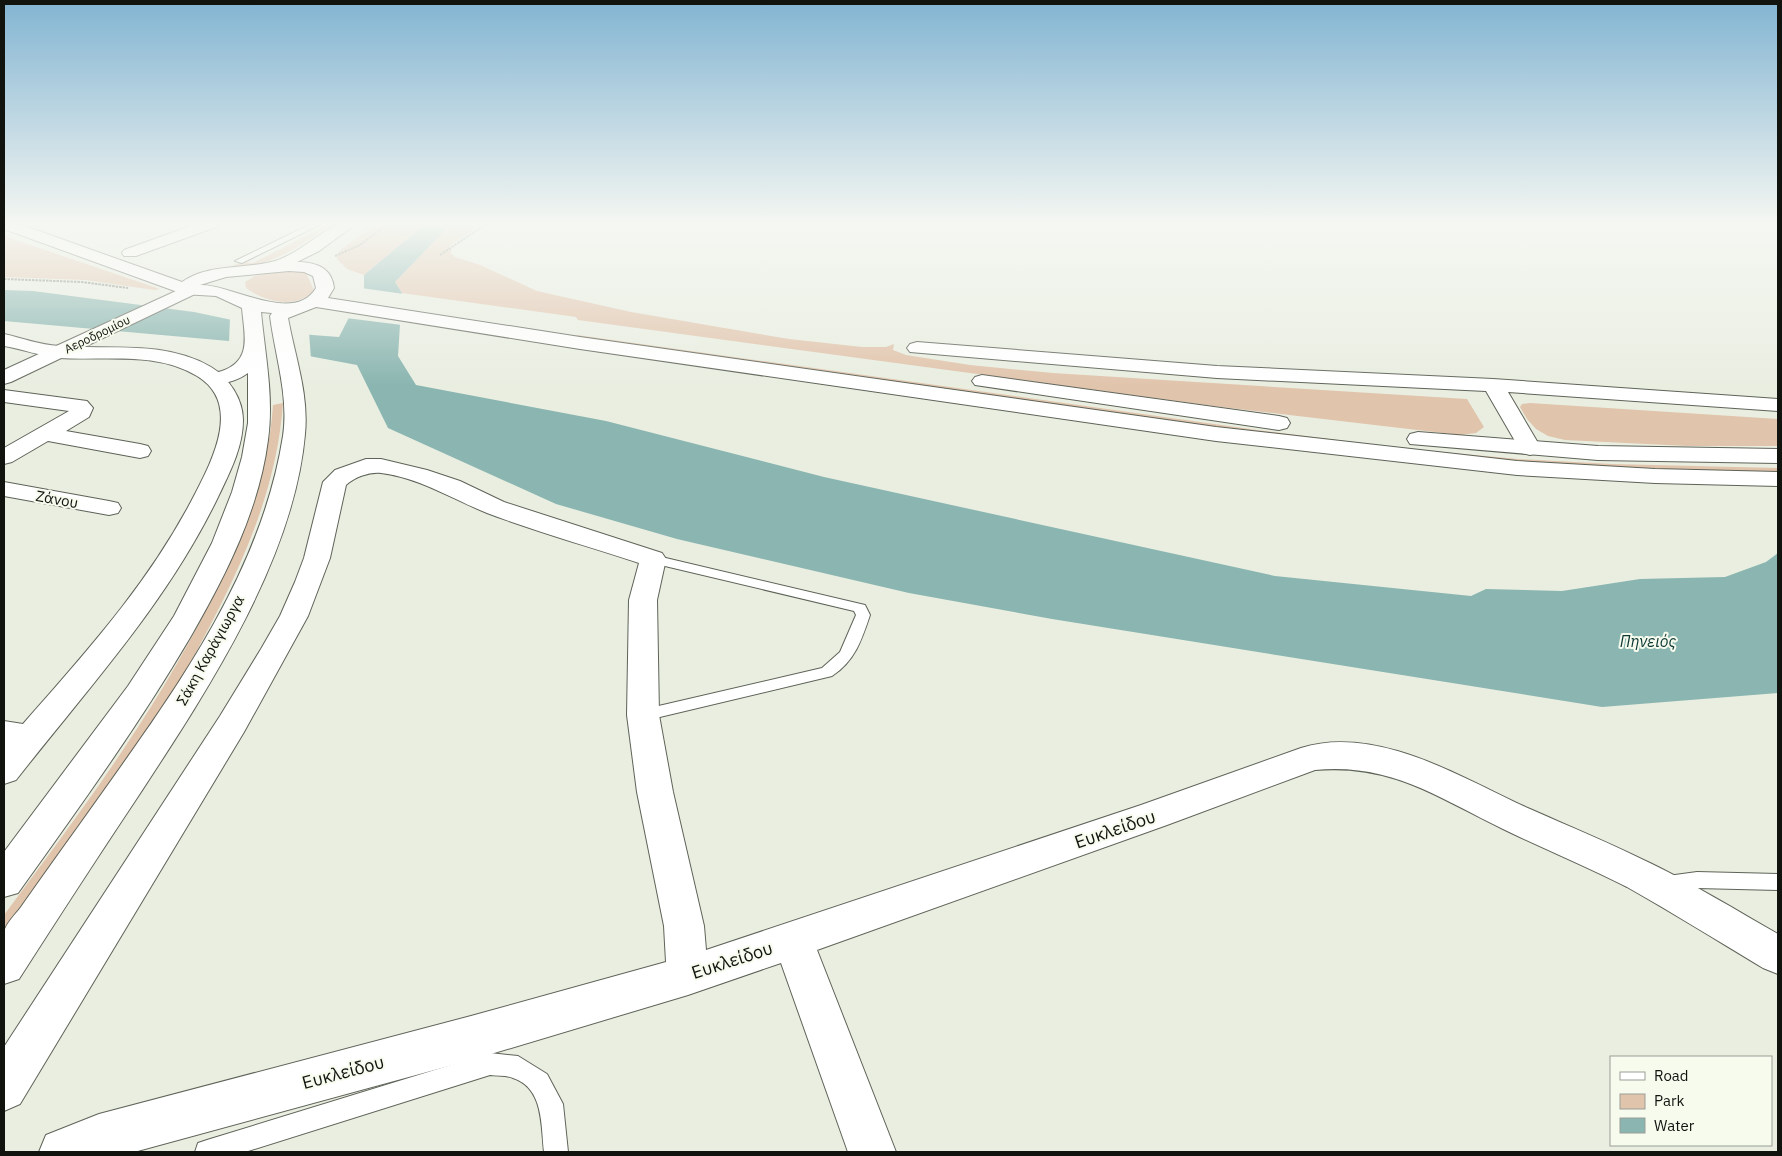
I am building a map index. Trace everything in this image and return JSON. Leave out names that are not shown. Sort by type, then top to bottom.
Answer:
[{"type":"main road","points":[[155,278],[189,290],[214,290],[234,297],[251,308],[345,303],[903,370]]},
{"type":"main road","points":[[189,290],[187,286],[192,281],[203,278]]},
{"type":"main road","points":[[234,297],[231,288],[236,278]]},
{"type":"main road","points":[[289,362],[295,342],[296,327],[310,304],[325,285],[321,278]]},
{"type":"main road","name":"Αεροδρομίου","points":[[4,378],[189,290]]},
{"type":"main road","points":[[310,304],[316,313],[345,303],[389,312],[573,330],[1216,434],[1388,455],[1575,472],[1778,479]]},
{"type":"main road","name":"Σάκη Καράγιωργα","points":[[4,965],[173,716],[211,651],[246,585],[265,544],[274,520],[290,459],[294,433],[295,404],[289,362],[281,336],[279,316],[310,304]]},
{"type":"main road","points":[[4,881],[135,703],[197,601],[222,551],[246,487],[257,441],[260,412],[253,358],[251,308]]},
{"type":"main road","points":[[4,340],[60,351],[131,353],[168,357],[189,364],[215,379],[227,398],[231,409],[231,432],[219,469],[198,515],[166,572],[101,656],[17,735],[4,771]]},
{"type":"main road","points":[[917,348],[1217,372],[1493,386],[1778,405]]},
{"type":"main road","points":[[215,379],[239,371],[253,358]]},
{"type":"main road","points":[[962,378],[1254,420],[1452,442],[1530,448],[1682,455],[1778,456]]},
{"type":"main road","points":[[1493,386],[1530,448]]},
{"type":"main road","points":[[4,396],[79,406],[82,408],[81,412],[76,416],[4,456]]},
{"type":"main road","points":[[45,434],[140,451]]},
{"type":"main road","points":[[4,1088],[222,741],[276,649],[294,616],[309,582],[317,558],[335,482],[343,475],[366,466],[381,466],[420,475],[451,486],[495,507],[653,559],[643,600],[643,715],[655,792],[684,926],[688,975]]},
{"type":"main road","name":"Ζάνου","points":[[4,489],[109,508]]},
{"type":"main road","name":"Ευκλείδου","points":[[63,1152],[99,1138],[471,1038],[688,975],[1154,815],[1313,758],[1331,754],[1350,754],[1392,763],[1459,791],[1656,884],[1778,955]]},
{"type":"main road","points":[[793,940],[872,1152]]},
{"type":"lane","points":[[643,715],[827,672],[839,666],[845,659],[863,615],[860,608],[653,559]]},
{"type":"lane","points":[[1656,884],[1697,880],[1778,882]]},
{"type":"lane","points":[[207,1152],[490,1064],[518,1067],[539,1082],[551,1104],[556,1152]]},
{"type":"path","points":[[4,279],[82,282],[132,288]]},
{"type":"green space","points":[[30,278],[127,278],[160,289],[154,290],[85,280]]},
{"type":"green space","points":[[252,278],[308,278],[314,290],[299,300],[281,302],[254,293],[246,288],[245,282]]},
{"type":"green space","points":[[399,278],[508,278],[537,291],[631,312],[789,339],[862,347],[886,347],[894,344],[893,350],[906,355],[970,365],[1053,373],[1467,399],[1484,427],[1476,433],[1460,435],[1213,406],[578,320],[576,317],[402,293],[395,282]]},
{"type":"green space","points":[[577,335],[1257,430],[1410,449],[1518,459],[1612,464],[1778,468],[1778,473],[1585,468],[1332,444],[577,338]]},
{"type":"green space","points":[[283,403],[279,440],[271,477],[260,512],[233,580],[216,614],[181,680],[4,938],[4,915],[140,724],[188,644],[210,602],[243,531],[260,482],[266,457],[273,405]]},
{"type":"green space","points":[[1522,404],[1778,419],[1778,446],[1687,446],[1565,440],[1548,436],[1536,429],[1520,407]]},
{"type":"water","name":"Πηνειός","points":[[364,278],[399,278],[395,282],[402,293],[398,356],[416,385],[606,421],[824,477],[1275,576],[1471,596],[1486,589],[1562,591],[1640,579],[1725,577],[1766,562],[1778,553],[1778,693],[1602,707],[1052,619],[909,593],[677,539],[556,504],[388,428],[357,365],[229,341],[4,321],[4,290],[33,291],[194,312],[299,334],[339,337],[364,288]]},
{"type":"pier","points":[[361,288],[404,294],[402,325],[346,318]]},
{"type":"pier","points":[[230,317],[309,332],[311,359],[229,343]]}]
